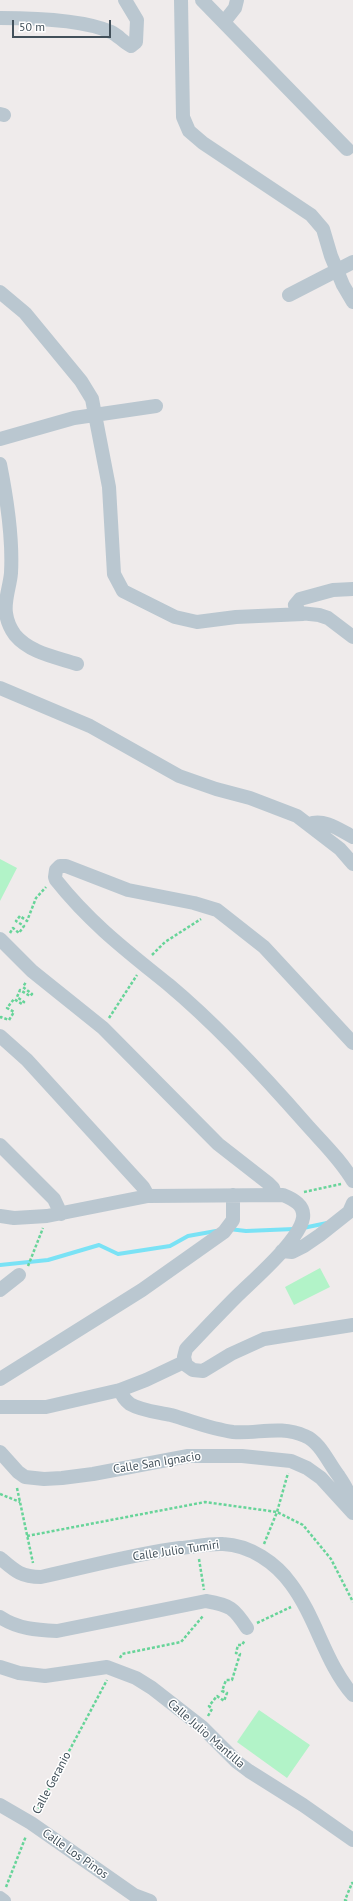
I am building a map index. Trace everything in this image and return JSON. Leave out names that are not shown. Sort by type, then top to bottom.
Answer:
[{"type":"street","points":[[0,18],[39,18],[90,26],[112,32],[131,46],[136,42],[136,20],[126,0]]},
{"type":"street","points":[[181,0],[183,117],[189,131],[203,143],[311,215],[323,229],[337,270],[353,302]]},
{"type":"street","points":[[202,0],[347,149]]},
{"type":"street","points":[[224,22],[235,8],[237,0]]},
{"type":"street","points":[[289,295],[353,262]]},
{"type":"street","points":[[0,292],[25,313],[81,381],[92,399],[109,487],[114,574],[123,591],[175,617],[197,622],[236,617],[315,614],[328,618],[353,637]]},
{"type":"street","points":[[0,439],[47,425],[94,415],[156,406]]},
{"type":"street","points":[[0,464],[10,536],[11,573],[6,607],[8,621],[15,634],[32,650],[78,664]]},
{"type":"street","points":[[303,614],[296,608],[296,603],[300,599],[333,590],[353,589]]},
{"type":"street","points":[[0,688],[90,726],[179,776],[280,809],[296,816],[309,824],[340,849],[353,864]]},
{"type":"street","points":[[309,824],[322,822],[353,837]]},
{"type":"street","points":[[349,1182],[345,1167],[248,1061],[208,1021],[169,986],[121,948],[85,914],[56,880],[56,870],[60,866],[66,866],[128,890],[194,903],[217,910],[264,947],[353,1043]]},
{"type":"street","points":[[4,943],[32,971],[103,1028],[218,1144],[268,1183],[273,1188],[275,1194]]},
{"type":"street","points":[[0,1036],[27,1060],[143,1187],[148,1196]]},
{"type":"street","points":[[0,1145],[54,1199],[61,1214]]},
{"type":"street","points":[[0,1216],[34,1218],[148,1196],[275,1194],[291,1198],[297,1202],[302,1209],[303,1218],[282,1251],[186,1349],[184,1362]]},
{"type":"street","points":[[0,1379],[142,1290],[224,1232],[233,1220],[233,1195]]},
{"type":"street","points":[[282,1251],[292,1252],[304,1246],[349,1212],[353,1203]]},
{"type":"street","points":[[0,1290],[24,1270]]},
{"type":"street","points":[[184,1362],[193,1370],[203,1371],[225,1358],[264,1339],[353,1325]]},
{"type":"street","points":[[0,1407],[46,1407],[120,1390],[146,1380],[184,1362]]},
{"type":"street","points":[[120,1390],[123,1398],[134,1406],[199,1424],[234,1432],[271,1430],[291,1432],[306,1436],[315,1443],[324,1454],[343,1482],[350,1498],[351,1510]]},
{"type":"street","name":"Calle San Ignacio","points":[[0,1452],[25,1477],[44,1479],[93,1474],[188,1456],[242,1456],[291,1461],[307,1468],[321,1478],[351,1510]]},
{"type":"street","name":"Calle Julio Tumiri","points":[[0,1558],[16,1572],[25,1576],[36,1577],[149,1552],[198,1546],[223,1544],[260,1555],[275,1566],[291,1584],[302,1602],[341,1682],[353,1695]]},
{"type":"street","points":[[0,1617],[15,1625],[32,1630],[57,1631],[206,1601],[221,1604],[236,1612],[247,1628]]},
{"type":"street","name":"Calle Julio Mantilla","points":[[0,1667],[26,1674],[45,1676],[107,1667],[136,1678],[152,1688],[202,1727],[237,1762],[249,1771],[303,1805],[353,1840]]},
{"type":"street","name":"Calle Los Pinos","points":[[0,1805],[31,1823],[134,1895],[150,1901]]},
{"type":"path","points":[[4,943],[16,937],[9,934],[13,928],[19,932],[24,926],[16,921],[20,916],[27,921],[36,898],[42,890],[56,880]]},
{"type":"path","points":[[0,1018],[9,1020],[14,1012],[7,1008],[14,999],[22,1004],[24,1002],[17,997],[20,990],[30,996],[32,994],[23,987],[32,971]]},
{"type":"path","points":[[291,1198],[303,1192],[349,1182]]},
{"type":"path","points":[[24,1270],[38,1243]]},
{"type":"path","points":[[260,1555],[277,1512],[291,1461]]},
{"type":"path","points":[[16,1486],[36,1577]]},
{"type":"path","points":[[0,1494],[20,1502]]},
{"type":"path","points":[[27,1536],[205,1502],[277,1512],[303,1525],[331,1559],[353,1602]]},
{"type":"path","points":[[202,1727],[212,1709],[209,1706],[217,1696],[224,1701],[227,1693],[222,1691],[226,1680],[232,1680],[240,1654],[236,1653],[238,1645],[242,1644],[246,1636],[243,1636],[247,1628],[302,1602]]},
{"type":"path","name":"Calle Geranio","points":[[1,1899],[31,1823],[113,1669]]},
{"type":"path","points":[[347,1901],[345,1900],[352,1883],[353,1884]]},
{"type":"green space","points":[[0,859],[17,868],[0,901]]},
{"type":"green space","points":[[320,1268],[330,1287],[294,1305],[285,1287]]},
{"type":"green space","points":[[259,1710],[310,1745],[287,1778],[237,1742]]},
{"type":"waterway","points":[[303,1228],[327,1223]]},
{"type":"waterway","points":[[229,1229],[246,1231],[294,1229]]},
{"type":"waterway","points":[[0,1265],[48,1260],[99,1245],[118,1254],[170,1246],[188,1236],[216,1231]]}]
